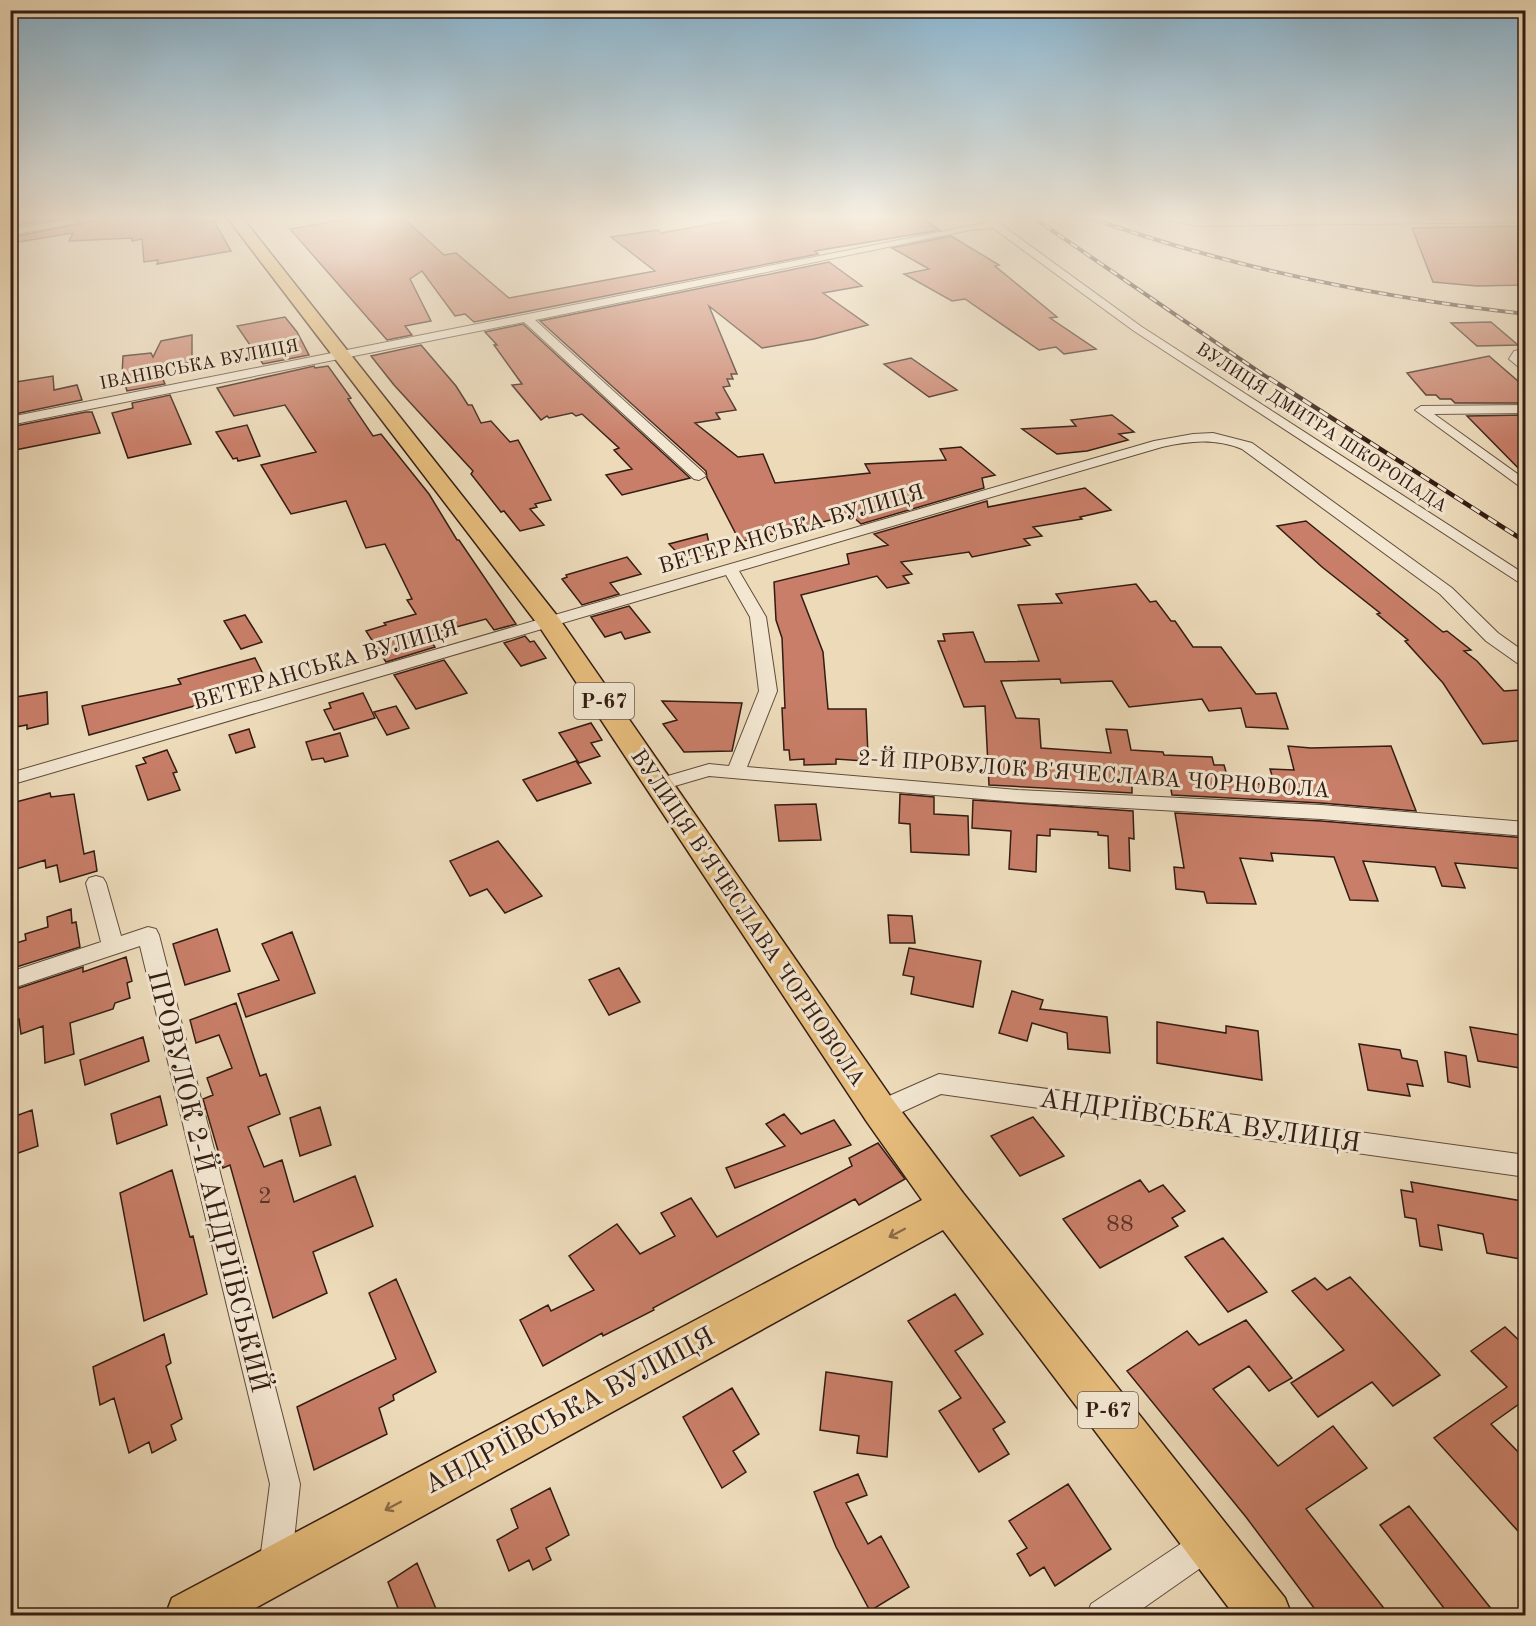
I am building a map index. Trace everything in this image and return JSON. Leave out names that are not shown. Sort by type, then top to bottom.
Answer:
[{"type":"main road","name":"ВУЛИЦЯ В'ЯЧЕСЛАВА ЧОРНОВОЛА","points":[[292,292],[549,622],[661,784],[880,1111],[948,1206],[1267,1616]]},
{"type":"main road","name":"АНДРІЇВСЬКА ВУЛИЦЯ","points":[[189,1616],[948,1206]]},
{"type":"street","name":"ІВАНІВСЬКА ВУЛИЦЯ","points":[[10,421],[340,354],[664,292]]},
{"type":"street","name":"ВУЛИЦЯ ДМИТРА ШКОРОПАДА","points":[[1087,292],[1138,329],[1526,582]]},
{"type":"street","points":[[526,318],[699,476]]},
{"type":"street","points":[[1526,352],[1518,354],[1515,359],[1526,369]]},
{"type":"street","points":[[1526,409],[1421,410],[1526,487]]},
{"type":"street","name":"ВЕТЕРАНСЬКА ВУЛИЦЯ","points":[[10,779],[1159,444],[1202,435],[1227,437],[1246,446],[1446,591],[1492,637],[1526,661]]},
{"type":"street","points":[[730,569],[758,617],[768,691],[736,771]]},
{"type":"street","name":"2-Й ПРОВУЛОК В'ЯЧЕСЛАВА ЧОРНОВОЛА","points":[[661,784],[709,770],[736,771],[1018,796],[1321,812],[1526,829]]},
{"type":"street","points":[[96,883],[113,947]]},
{"type":"street","name":"ПРОВУЛОК 2-Й АНДРІЇВСЬКИЙ","points":[[10,981],[148,935],[285,1484],[275,1569]]},
{"type":"street","name":"АНДРІЇВСЬКА ВУЛИЦЯ","points":[[880,1111],[939,1084],[1526,1166]]},
{"type":"street","points":[[1103,1616],[1211,1542]]},
{"type":"building","points":[[345,292],[416,292],[431,321],[405,326],[412,335],[387,340]]},
{"type":"building","points":[[437,292],[502,292],[509,298],[542,292],[626,292],[474,322],[465,314],[455,316]]},
{"type":"building","points":[[683,292],[829,292],[823,293],[868,325],[814,339],[762,348],[709,306],[737,374],[731,374],[733,379],[727,379],[730,386],[723,387],[736,410],[716,413],[720,419],[695,423],[738,457],[763,454],[775,483],[870,473],[865,464],[946,460],[940,449],[961,447],[995,475],[982,478],[984,488],[861,524],[851,515],[740,542],[707,478],[706,471],[540,321]]},
{"type":"building","points":[[936,292],[1026,292],[1057,317],[1050,318],[1096,349],[1064,354],[1056,347],[1039,350],[965,299],[952,301]]},
{"type":"building","points":[[285,317],[297,332],[309,355],[263,364],[237,326]]},
{"type":"building","points":[[1491,322],[1518,345],[1477,346],[1451,323]]},
{"type":"building","points":[[523,324],[690,478],[622,495],[606,475],[632,469],[614,450],[619,448],[582,414],[576,416],[572,413],[549,418],[547,416],[541,420],[512,385],[522,384],[494,345],[497,345],[485,332]]},
{"type":"building","points":[[192,335],[192,362],[157,366],[165,384],[127,391],[122,375],[123,356],[151,353],[153,357],[161,341]]},
{"type":"building","points":[[421,345],[456,386],[468,405],[472,405],[481,423],[491,421],[510,442],[518,440],[551,500],[535,504],[537,507],[530,509],[544,525],[520,531],[504,511],[501,512],[471,474],[473,471],[394,385],[371,356]]},
{"type":"building","points":[[1489,356],[1526,388],[1526,403],[1455,403],[1451,399],[1426,395],[1407,373]]},
{"type":"building","points":[[911,358],[957,390],[929,397],[884,364]]},
{"type":"building","points":[[314,366],[315,368],[328,366],[351,398],[348,399],[373,436],[381,434],[429,494],[457,540],[516,624],[494,630],[486,619],[441,631],[428,637],[435,647],[386,662],[366,631],[416,614],[407,600],[412,599],[385,544],[366,548],[346,501],[291,514],[261,465],[316,452],[285,405],[234,416],[217,388]]},
{"type":"building","points":[[53,376],[54,390],[77,385],[82,400],[10,415],[10,383]]},
{"type":"building","points":[[170,395],[191,444],[128,458],[112,413],[133,408],[132,403]]},
{"type":"building","points":[[92,412],[100,433],[10,451],[10,427]]},
{"type":"building","points":[[1112,415],[1134,432],[1119,434],[1128,440],[1087,451],[1057,454],[1022,429],[1076,426],[1071,420]]},
{"type":"building","points":[[1526,415],[1526,476],[1467,416]]},
{"type":"building","points":[[247,425],[260,456],[238,461],[237,458],[233,459],[216,432]]},
{"type":"building","points":[[1085,488],[1111,510],[1080,517],[1082,519],[1033,527],[1042,536],[1024,539],[1030,545],[972,557],[969,552],[901,562],[912,574],[903,576],[909,583],[887,588],[877,576],[801,595],[823,652],[828,709],[866,709],[868,755],[865,755],[864,761],[836,759],[836,764],[804,765],[804,759],[790,760],[789,750],[784,750],[782,638],[776,620],[774,582],[849,564],[847,554],[888,545],[874,534],[987,501],[988,507]]},
{"type":"building","points":[[1306,521],[1443,632],[1447,631],[1471,650],[1464,651],[1477,661],[1504,691],[1519,690],[1526,696],[1526,740],[1483,744],[1443,683],[1405,641],[1408,640],[1377,614],[1380,613],[1322,567],[1277,526]]},
{"type":"building","points":[[707,534],[711,553],[684,560],[669,544]]},
{"type":"building","points":[[627,557],[641,574],[610,583],[619,594],[582,605],[562,579],[567,577],[566,575]]},
{"type":"building","points":[[1136,584],[1150,602],[1156,601],[1171,621],[1175,621],[1193,647],[1221,647],[1256,694],[1276,693],[1288,729],[1246,727],[1241,708],[1209,711],[1202,699],[1129,707],[1112,681],[1061,683],[1060,679],[1001,681],[1016,718],[1039,719],[1041,748],[1111,753],[1106,729],[1127,730],[1131,750],[1163,752],[1164,755],[1212,757],[1214,765],[1224,765],[1229,782],[1275,785],[1270,769],[1294,770],[1288,746],[1311,748],[1391,746],[1416,811],[1172,795],[1170,784],[1132,782],[1132,793],[989,785],[985,706],[964,707],[938,641],[945,641],[943,634],[973,632],[985,662],[1039,661],[1018,605],[1062,603],[1056,594]]},
{"type":"building","points":[[629,606],[650,632],[625,639],[621,632],[605,637],[591,617]]},
{"type":"building","points":[[245,615],[262,642],[241,649],[224,621]]},
{"type":"building","points":[[525,636],[530,642],[534,641],[546,658],[521,666],[504,643]]},
{"type":"building","points":[[255,658],[265,678],[204,695],[205,699],[197,701],[198,705],[89,735],[82,706],[181,684],[178,679]]},
{"type":"building","points":[[444,660],[467,693],[416,709],[394,675]]},
{"type":"building","points":[[47,692],[48,724],[27,729],[27,725],[10,728],[10,698]]},
{"type":"building","points":[[363,693],[375,718],[334,730],[324,710],[331,708],[329,703]]},
{"type":"building","points":[[662,701],[742,703],[732,751],[684,752],[663,724],[677,720]]},
{"type":"building","points":[[396,706],[409,728],[387,735],[374,712]]},
{"type":"building","points":[[591,723],[602,740],[591,743],[600,756],[579,763],[559,733]]},
{"type":"building","points":[[249,729],[255,747],[236,753],[229,735]]},
{"type":"building","points":[[340,733],[348,756],[325,762],[323,758],[312,760],[306,742]]},
{"type":"building","points":[[167,750],[177,772],[173,773],[180,790],[148,800],[136,766],[146,763],[143,758]]},
{"type":"building","points":[[576,761],[591,783],[537,801],[523,780]]},
{"type":"building","points":[[50,793],[51,797],[74,794],[84,854],[94,851],[97,871],[60,882],[57,865],[46,868],[45,860],[10,871],[10,817],[14,817],[12,803]]},
{"type":"building","points":[[900,794],[934,797],[934,814],[968,816],[969,855],[911,852],[910,824],[899,823]]},
{"type":"building","points":[[973,800],[1133,811],[1134,839],[1129,838],[1130,871],[1109,868],[1108,836],[1098,835],[1098,832],[1050,829],[1050,836],[1037,835],[1036,872],[1009,869],[1011,831],[972,828]]},
{"type":"building","points":[[816,804],[821,840],[779,841],[775,805]]},
{"type":"building","points":[[1175,813],[1321,821],[1526,838],[1526,869],[1455,863],[1465,888],[1442,886],[1435,867],[1363,861],[1378,901],[1350,900],[1334,857],[1271,853],[1273,861],[1240,858],[1256,904],[1207,903],[1204,892],[1176,889],[1174,867],[1184,868]]},
{"type":"building","points":[[498,841],[542,896],[505,913],[487,889],[470,896],[450,861]]},
{"type":"building","points":[[71,909],[72,923],[76,922],[80,947],[10,969],[10,945],[26,940],[25,934],[48,927],[47,917]]},
{"type":"building","points":[[888,915],[912,916],[915,943],[890,943]]},
{"type":"building","points":[[217,929],[230,971],[185,985],[173,944]]},
{"type":"building","points":[[292,932],[315,993],[246,1017],[238,994],[279,980],[262,944]]},
{"type":"building","points":[[909,948],[981,961],[973,1007],[911,994],[914,977],[903,975]]},
{"type":"building","points":[[126,957],[132,981],[127,983],[130,998],[115,1003],[113,1009],[70,1023],[74,1054],[45,1063],[43,1026],[21,1034],[19,1019],[10,1022],[10,991],[83,967],[83,972]]},
{"type":"building","points":[[619,968],[640,1002],[609,1015],[589,980]]},
{"type":"building","points":[[1012,991],[1043,1000],[1040,1009],[1107,1017],[1110,1053],[1068,1049],[1067,1033],[1032,1023],[1027,1041],[999,1033]]},
{"type":"building","points":[[236,1003],[260,1076],[266,1074],[280,1114],[248,1127],[264,1167],[282,1160],[294,1202],[355,1176],[373,1226],[313,1252],[327,1293],[273,1318],[230,1165],[223,1168],[203,1099],[213,1095],[207,1078],[232,1068],[219,1035],[196,1043],[190,1020]]},
{"type":"building","points":[[1157,1022],[1226,1033],[1226,1026],[1258,1031],[1262,1080],[1157,1063]]},
{"type":"building","points":[[1470,1027],[1526,1036],[1526,1069],[1478,1061]]},
{"type":"building","points":[[143,1037],[149,1061],[85,1085],[80,1060]]},
{"type":"building","points":[[1359,1044],[1400,1050],[1402,1058],[1417,1061],[1423,1086],[1407,1084],[1410,1096],[1368,1090]]},
{"type":"building","points":[[1445,1052],[1466,1056],[1470,1087],[1448,1082]]},
{"type":"building","points":[[160,1096],[167,1125],[117,1144],[111,1114]]},
{"type":"building","points":[[320,1107],[331,1145],[300,1156],[290,1118]]},
{"type":"building","points":[[32,1110],[38,1146],[10,1156],[10,1118]]},
{"type":"building","points":[[784,1114],[801,1134],[834,1120],[851,1145],[735,1188],[726,1168],[785,1146],[766,1124]]},
{"type":"building","points":[[1033,1117],[1064,1156],[1020,1176],[991,1136]]},
{"type":"building","points":[[878,1143],[905,1179],[859,1205],[855,1199],[653,1308],[654,1310],[603,1336],[602,1333],[543,1366],[520,1320],[548,1305],[551,1311],[594,1290],[569,1256],[617,1224],[640,1254],[675,1236],[661,1213],[691,1198],[717,1237],[852,1166],[849,1158]]},
{"type":"building","points":[[172,1170],[190,1237],[193,1236],[207,1294],[144,1321],[120,1193]]},
{"type":"building","points":[[1140,1180],[1149,1192],[1163,1185],[1185,1211],[1172,1218],[1178,1226],[1100,1268],[1063,1219]]},
{"type":"building","points":[[1411,1182],[1522,1201],[1526,1219],[1526,1260],[1487,1253],[1483,1234],[1438,1225],[1442,1250],[1420,1246],[1416,1219],[1405,1217],[1401,1190],[1413,1192]]},
{"type":"building","points":[[1223,1238],[1267,1292],[1228,1312],[1185,1257]]},
{"type":"building","points":[[1350,1277],[1440,1375],[1393,1406],[1372,1382],[1318,1417],[1291,1383],[1344,1350],[1292,1291],[1315,1278],[1327,1290]]},
{"type":"building","points":[[396,1279],[436,1372],[393,1395],[394,1400],[379,1408],[387,1434],[314,1470],[297,1407],[396,1359],[369,1293]]},
{"type":"building","points":[[955,1294],[983,1334],[955,1351],[1005,1422],[993,1429],[1009,1454],[979,1472],[939,1411],[961,1398],[908,1321]]},
{"type":"building","points":[[1246,1320],[1292,1378],[1269,1391],[1249,1366],[1213,1389],[1278,1466],[1333,1426],[1367,1468],[1306,1509],[1390,1616],[1320,1616],[1246,1517],[1127,1371],[1187,1331],[1199,1345]]},
{"type":"building","points":[[1505,1327],[1526,1347],[1526,1406],[1522,1402],[1491,1424],[1526,1460],[1526,1540],[1434,1438],[1507,1387],[1471,1351]]},
{"type":"building","points":[[164,1334],[171,1363],[166,1366],[182,1419],[171,1425],[176,1440],[152,1453],[149,1442],[129,1453],[114,1398],[100,1405],[93,1367]]},
{"type":"building","points":[[826,1372],[892,1382],[887,1457],[857,1453],[859,1436],[820,1430]]},
{"type":"building","points":[[732,1388],[759,1434],[733,1451],[746,1472],[722,1488],[683,1417]]},
{"type":"building","points":[[858,1474],[867,1495],[846,1503],[868,1544],[881,1536],[909,1587],[870,1611],[836,1547],[814,1492]]},
{"type":"building","points":[[1068,1484],[1111,1549],[1055,1586],[1044,1567],[1030,1576],[1017,1554],[1027,1548],[1009,1521]]},
{"type":"building","points":[[550,1488],[569,1535],[546,1548],[551,1560],[533,1570],[529,1560],[509,1571],[497,1540],[518,1528],[511,1509]]},
{"type":"building","points":[[1409,1506],[1497,1616],[1450,1616],[1380,1525]]},
{"type":"building","points":[[417,1563],[439,1616],[401,1616],[388,1582]]},
{"type":"railway","points":[[1142,292],[1271,380]]},
{"type":"railway","points":[[1374,292],[1526,314]]},
{"type":"railway","points":[[1269,378],[1526,542]]}]
